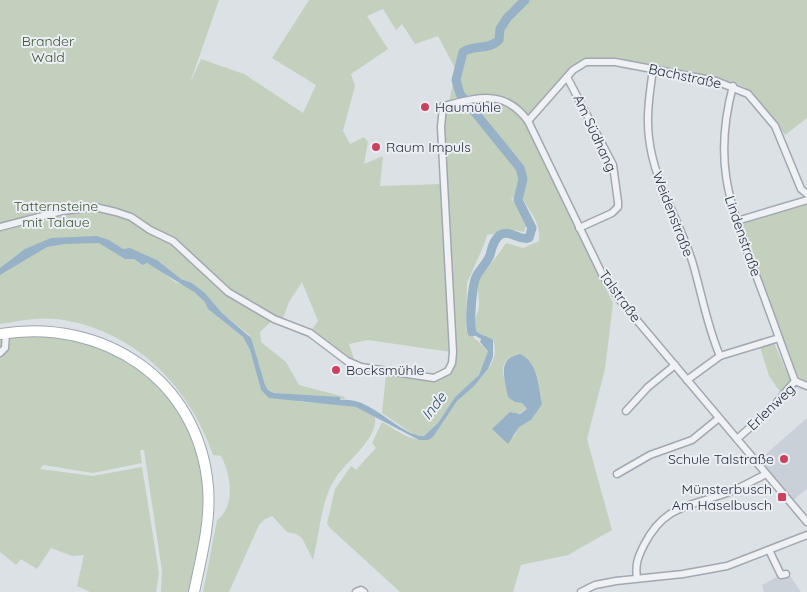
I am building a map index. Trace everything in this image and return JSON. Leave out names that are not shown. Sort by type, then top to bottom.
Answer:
[{"type":"main road","points":[[3,333],[26,331],[62,332],[113,346],[147,369],[173,396],[195,435],[203,458],[208,486],[208,516],[194,592]]},
{"type":"street","name":"Bachstraße","points":[[528,121],[567,76],[579,65],[593,61],[653,69],[716,81],[734,86],[748,94],[775,126],[801,189],[807,194]]},
{"type":"street","name":"Weidenstraße","points":[[653,69],[648,114],[649,137],[654,162],[661,185],[688,250],[710,330],[720,356]]},
{"type":"street","name":"Am Südhang","points":[[567,76],[613,165],[618,202],[618,207],[612,213],[579,228]]},
{"type":"street","name":"Lindenstraße","points":[[734,86],[726,121],[724,167],[729,197],[795,381]]},
{"type":"street","name":"Talstraße","points":[[1,226],[62,211],[95,207],[116,212],[130,217],[150,230],[173,241],[228,292],[274,319],[310,333],[347,361],[361,368],[434,378],[442,376],[448,371],[452,363],[453,352],[441,127],[443,106],[474,99],[494,97],[502,99],[516,107],[528,121],[603,276],[619,299],[807,522]]},
{"type":"street","points":[[737,221],[807,200]]},
{"type":"street","points":[[0,353],[5,348],[3,333]]},
{"type":"street","points":[[687,380],[720,356],[779,338]]},
{"type":"street","points":[[626,411],[648,387],[675,365]]},
{"type":"street","name":"Erlenweg","points":[[737,439],[773,407],[795,381],[807,386]]},
{"type":"street","points":[[617,474],[650,456],[692,440],[719,418]]},
{"type":"street","points":[[637,578],[637,558],[649,535],[660,520],[677,509],[726,494],[766,474]]},
{"type":"street","points":[[581,592],[595,585],[637,578],[683,574],[727,566],[807,535]]},
{"type":"street","points":[[769,550],[781,575],[786,574]]},
{"type":"street","points":[[356,592],[361,590],[364,592]]},
{"type":"shaded area","name":"Schule Talstraße","points":[[807,418],[807,489],[793,500],[759,460]]},
{"type":"shaded area","points":[[790,576],[801,592],[764,592],[762,585],[777,577]]},
{"type":"green space","points":[[0,0],[219,0],[190,83],[201,59],[244,74],[303,113],[316,85],[272,58],[309,0],[807,0],[807,118],[785,135],[766,109],[742,86],[714,77],[666,68],[598,60],[586,60],[529,116],[504,98],[449,102],[456,70],[438,36],[415,44],[402,24],[396,30],[383,9],[367,16],[388,49],[351,74],[355,86],[343,131],[350,144],[364,137],[368,142],[364,164],[383,156],[380,186],[442,184],[451,352],[368,340],[349,344],[355,362],[310,332],[318,321],[302,282],[289,302],[282,321],[275,318],[260,332],[261,342],[286,362],[299,385],[345,397],[344,399],[275,393],[268,390],[265,385],[249,335],[222,313],[205,293],[192,283],[181,279],[157,260],[134,250],[120,256],[125,259],[134,259],[141,265],[146,263],[156,267],[175,282],[188,287],[206,302],[208,309],[243,337],[250,350],[261,390],[301,402],[329,403],[356,407],[375,416],[375,425],[367,442],[340,472],[330,488],[323,508],[313,560],[302,538],[287,532],[272,516],[265,519],[259,525],[229,592],[203,592],[217,520],[227,507],[230,490],[229,480],[221,456],[213,455],[203,429],[173,384],[154,364],[133,348],[110,335],[85,325],[57,319],[28,320],[0,324]]},
{"type":"green space","points":[[484,99],[509,104],[526,123],[613,303],[605,369],[587,439],[612,530],[568,555],[521,565],[513,592],[400,592],[327,524],[335,489],[351,466],[356,470],[376,448],[372,443],[382,422],[414,439],[420,440],[433,437],[457,401],[484,375],[493,359],[495,350],[493,340],[478,333],[473,325],[479,308],[478,282],[506,243],[523,248],[539,241],[537,223],[522,197],[511,198],[527,223],[524,232],[514,230],[487,235],[467,283],[466,330],[488,351],[479,375],[455,397],[438,423],[424,436],[414,435],[382,413],[386,374],[439,379],[451,370],[453,364],[444,108],[464,105],[481,127],[486,124],[471,102]],"holes":[[[520,354],[531,420],[519,426],[514,437],[492,429],[527,409],[522,403],[515,402],[503,374],[503,367],[506,361]]]},
{"type":"green space","points":[[807,204],[807,382],[796,375],[788,362],[742,224]]},
{"type":"green space","points":[[27,335],[87,341],[116,354],[154,382],[183,419],[193,440],[200,463],[204,500],[202,526],[191,592],[161,592],[162,571],[144,450],[140,450],[142,463],[93,473],[43,465],[40,469],[93,476],[142,467],[159,573],[156,592],[90,592],[77,586],[84,555],[72,556],[51,548],[37,569],[21,559],[16,565],[0,552],[0,337]]},
{"type":"green space","points":[[774,343],[791,382],[781,393],[769,376],[760,347]]},
{"type":"water","points":[[97,236],[109,240],[123,249],[130,248],[157,260],[181,279],[192,283],[205,293],[222,313],[251,338],[265,385],[268,390],[274,393],[339,397],[341,400],[352,400],[375,410],[415,435],[424,436],[438,423],[455,397],[479,375],[488,351],[480,342],[481,339],[469,332],[468,321],[473,323],[477,332],[493,340],[493,357],[488,369],[474,386],[457,401],[433,437],[428,440],[419,440],[356,407],[269,398],[261,390],[250,350],[243,337],[208,309],[205,302],[194,292],[147,263],[142,265],[134,259],[125,259],[99,243],[64,244],[47,247],[0,275],[0,268],[25,249],[51,238]]},
{"type":"water","points":[[520,354],[526,358],[534,369],[542,404],[531,420],[519,427],[508,444],[492,429],[510,412],[520,414],[527,409],[522,403],[515,402],[508,397],[504,377],[505,365],[508,360],[512,356]]},
{"type":"waterway","name":"Inde","points":[[472,332],[472,294],[475,279],[489,258],[494,242],[500,235],[508,233],[521,238],[529,238],[532,228],[518,200],[523,179],[520,168],[460,94],[456,80],[463,52],[472,48],[486,47],[499,40],[500,29],[507,18],[525,0]]},
{"type":"place","name":"Haumühle","points":[[425,107]]},
{"type":"place","name":"Raum Impuls","points":[[376,147]]},
{"type":"place","name":"Bocksmühle","points":[[336,370]]},
{"type":"place","name":"Schule Talstraße","points":[[784,459]]},
{"type":"place","name":"Münsterbusch Am Haselbusch","points":[[782,497]]},
{"type":"park label","name":"Brander Wald","points":[[48,49]]},
{"type":"park label","name":"Tatternsteine mit Talaue","points":[[56,214]]}]
